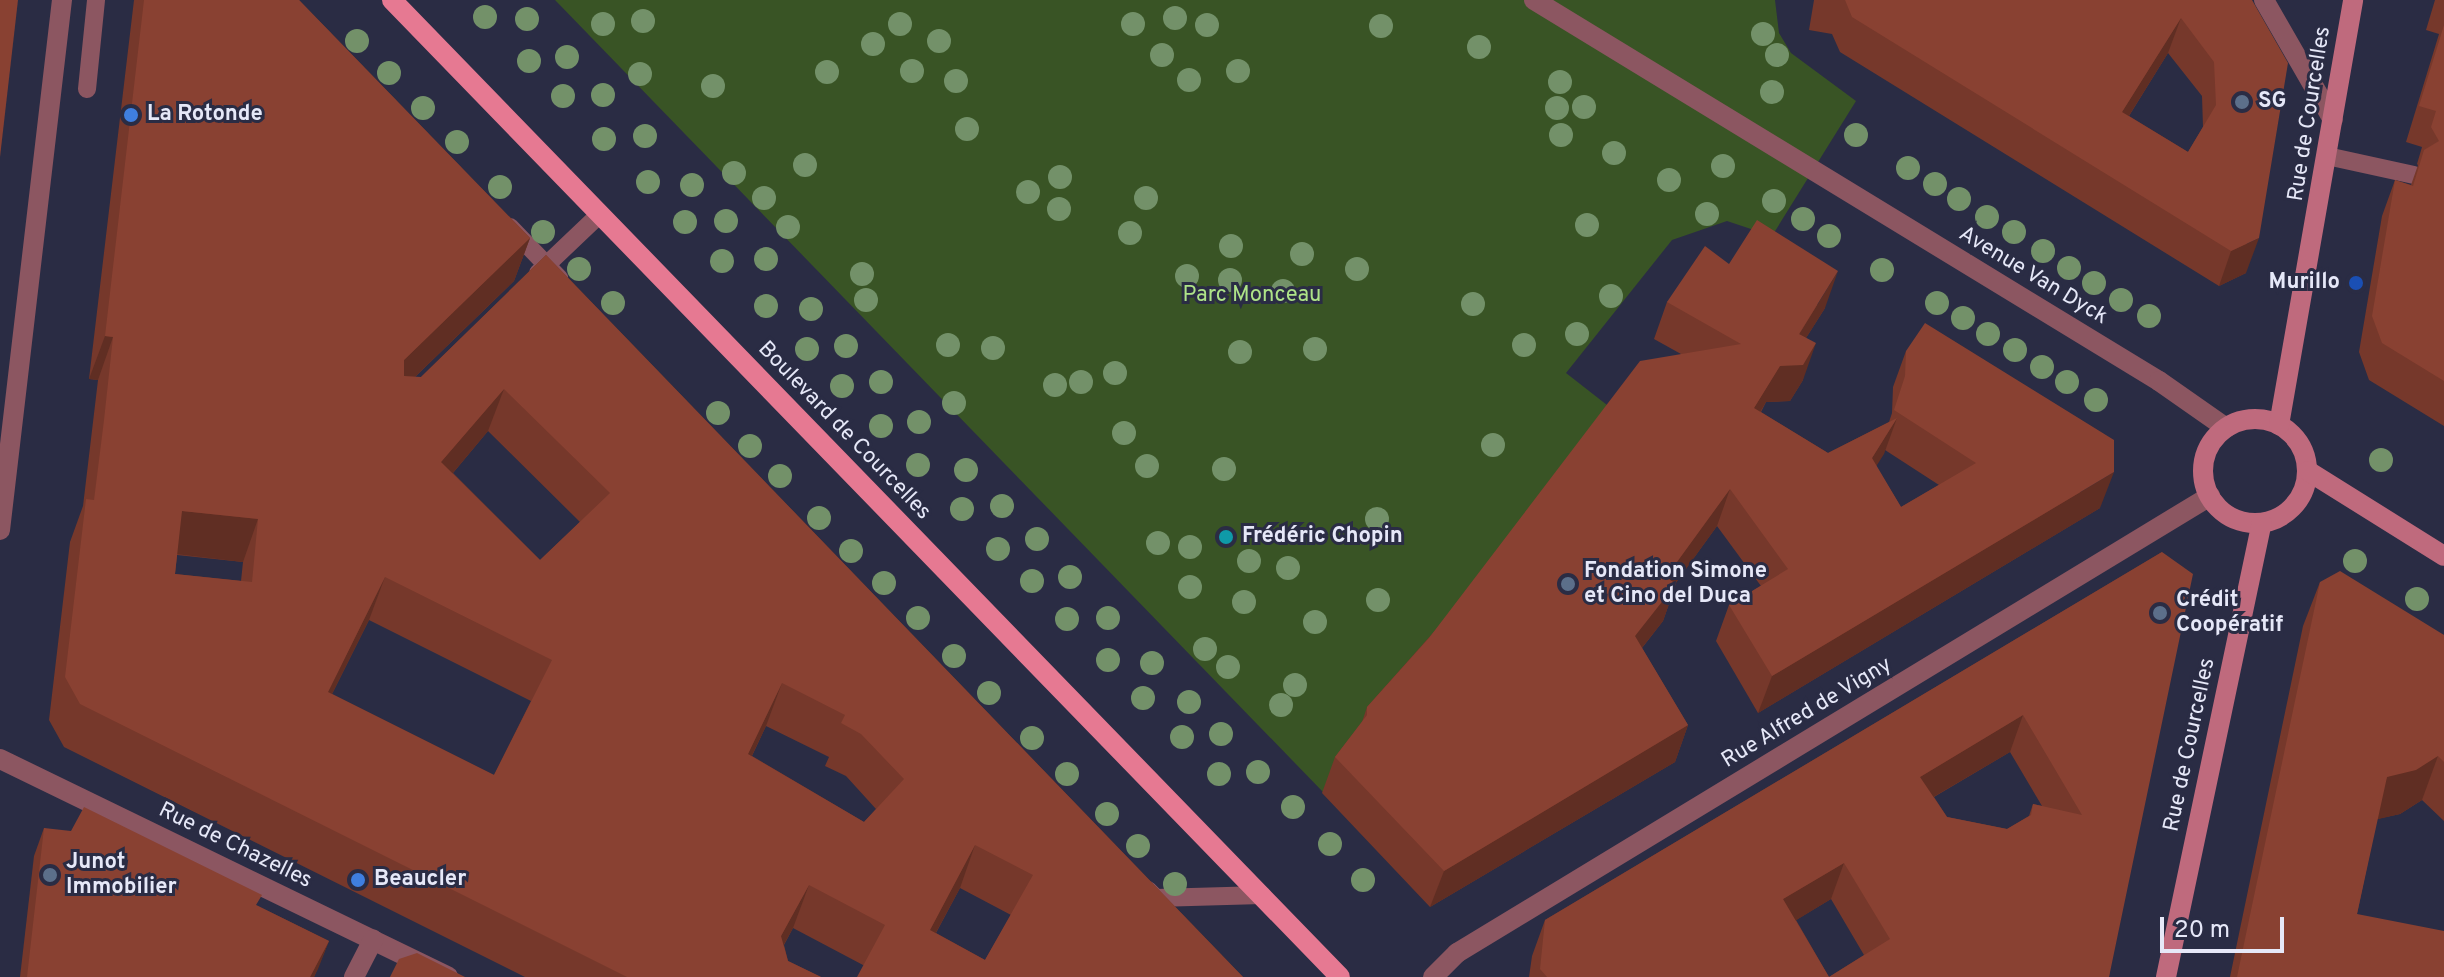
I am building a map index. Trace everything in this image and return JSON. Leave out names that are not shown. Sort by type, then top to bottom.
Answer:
[{"type":"main road","name":"Boulevard de Courcelles","points":[[392,0],[1340,977]]},
{"type":"street","points":[[0,530],[62,0]]},
{"type":"street","name":"Avenue Van Dyck","points":[[1534,0],[2159,381],[2226,428]]},
{"type":"street","points":[[2264,0],[2333,120]]},
{"type":"street","name":"Rue de Courcelles","points":[[2279,425],[2353,0]]},
{"type":"street","points":[[2250,419],[2279,425],[2299,442],[2308,471],[2296,503],[2262,523],[2234,518],[2210,496],[2206,456],[2226,428],[2250,419]]},
{"type":"street","points":[[2308,471],[2444,556]]},
{"type":"street","name":"Rue Alfred de Vigny","points":[[1433,977],[1468,946],[2210,496]]},
{"type":"street","name":"Rue de Courcelles","points":[[2166,977],[2262,523]]},
{"type":"street","name":"Rue de Chazelles","points":[[0,759],[448,977]]},
{"type":"street","points":[[354,977],[373,940]]},
{"type":"lane","points":[[87,89],[96,0]]},
{"type":"lane","points":[[2327,156],[2414,175]]},
{"type":"lane","points":[[494,210],[569,288]]},
{"type":"lane","points":[[521,291],[600,214]]},
{"type":"lane","points":[[1134,875],[1156,898],[1262,895]]},
{"type":"green space","name":"Parc Monceau","points":[[555,0],[1775,0],[1779,33],[1791,53],[1856,101],[1772,236],[1727,221],[1672,240],[1566,373],[1616,412],[1323,792]]},
{"type":"building","points":[[0,0],[18,0],[0,157]]},
{"type":"building","points":[[144,0],[299,0],[530,238],[404,360],[404,376],[421,377],[546,255],[1243,977],[857,977],[885,925],[809,885],[781,936],[788,961],[821,977],[627,977],[80,704],[65,677],[86,499],[94,500],[104,420],[113,337],[105,336]],"holes":[[[504,389],[610,493],[540,560],[441,462]],[[182,511],[258,519],[252,582],[175,574]],[[385,577],[552,660],[494,775],[328,692]],[[782,683],[845,715],[841,723],[861,734],[904,779],[864,822],[748,754]],[[975,845],[1033,875],[985,960],[930,930]]]},
{"type":"building","points":[[1845,0],[2252,0],[2288,63],[2259,238],[2231,251],[1852,17]],"holes":[[[2181,18],[2214,62],[2216,105],[2188,152],[2122,112]]]},
{"type":"building","points":[[2444,25],[2444,381],[2382,343],[2372,316],[2395,180],[2413,186],[2424,150],[2439,141],[2431,127],[2436,111],[2419,106]]},
{"type":"building","points":[[1757,220],[1838,271],[1799,334],[1816,343],[1803,365],[1780,366],[1754,408],[1828,453],[1897,418],[1872,458],[1901,507],[1976,463],[1894,410],[1905,376],[1906,351],[1925,323],[2114,440],[2114,472],[1772,676],[1729,605],[1788,569],[1730,489],[1666,577],[1676,584],[1635,636],[1688,725],[1444,871],[1335,757],[1367,715],[1367,707],[1429,638],[1640,361],[1741,344],[1667,302],[1705,246],[1729,264]]},
{"type":"building","points":[[2162,552],[2193,574],[2109,977],[1829,977],[1547,977],[1540,969],[1545,920]],"holes":[[[2023,715],[2082,815],[2033,804],[2031,815],[2007,829],[1947,817],[1920,777]],[[1844,863],[1890,939],[1829,977],[1783,899]]]},
{"type":"building","points":[[2340,571],[2444,635],[2444,762],[2438,756],[2416,770],[2387,777],[2357,914],[2444,931],[2444,977],[2237,977],[2320,582]]},
{"type":"building","points":[[84,807],[262,895],[256,905],[329,941],[310,977],[27,977],[44,828],[71,831]]},
{"type":"building","points":[[417,953],[465,977],[390,977],[399,959]]},
{"type":"place","name":"SG","points":[[2242,102]]},
{"type":"place","name":"La Rotonde","points":[[131,115]]},
{"type":"place","name":"Murillo","points":[[2356,283]]},
{"type":"place","name":"Frédéric Chopin","points":[[1226,537]]},
{"type":"place","name":"Fondation Simone et Cino del Duca","points":[[1568,584]]},
{"type":"place","name":"Crédit Coopératif","points":[[2160,613]]},
{"type":"place","name":"Junot Immobilier","points":[[50,875]]},
{"type":"place","name":"Beaucler","points":[[358,880]]}]
